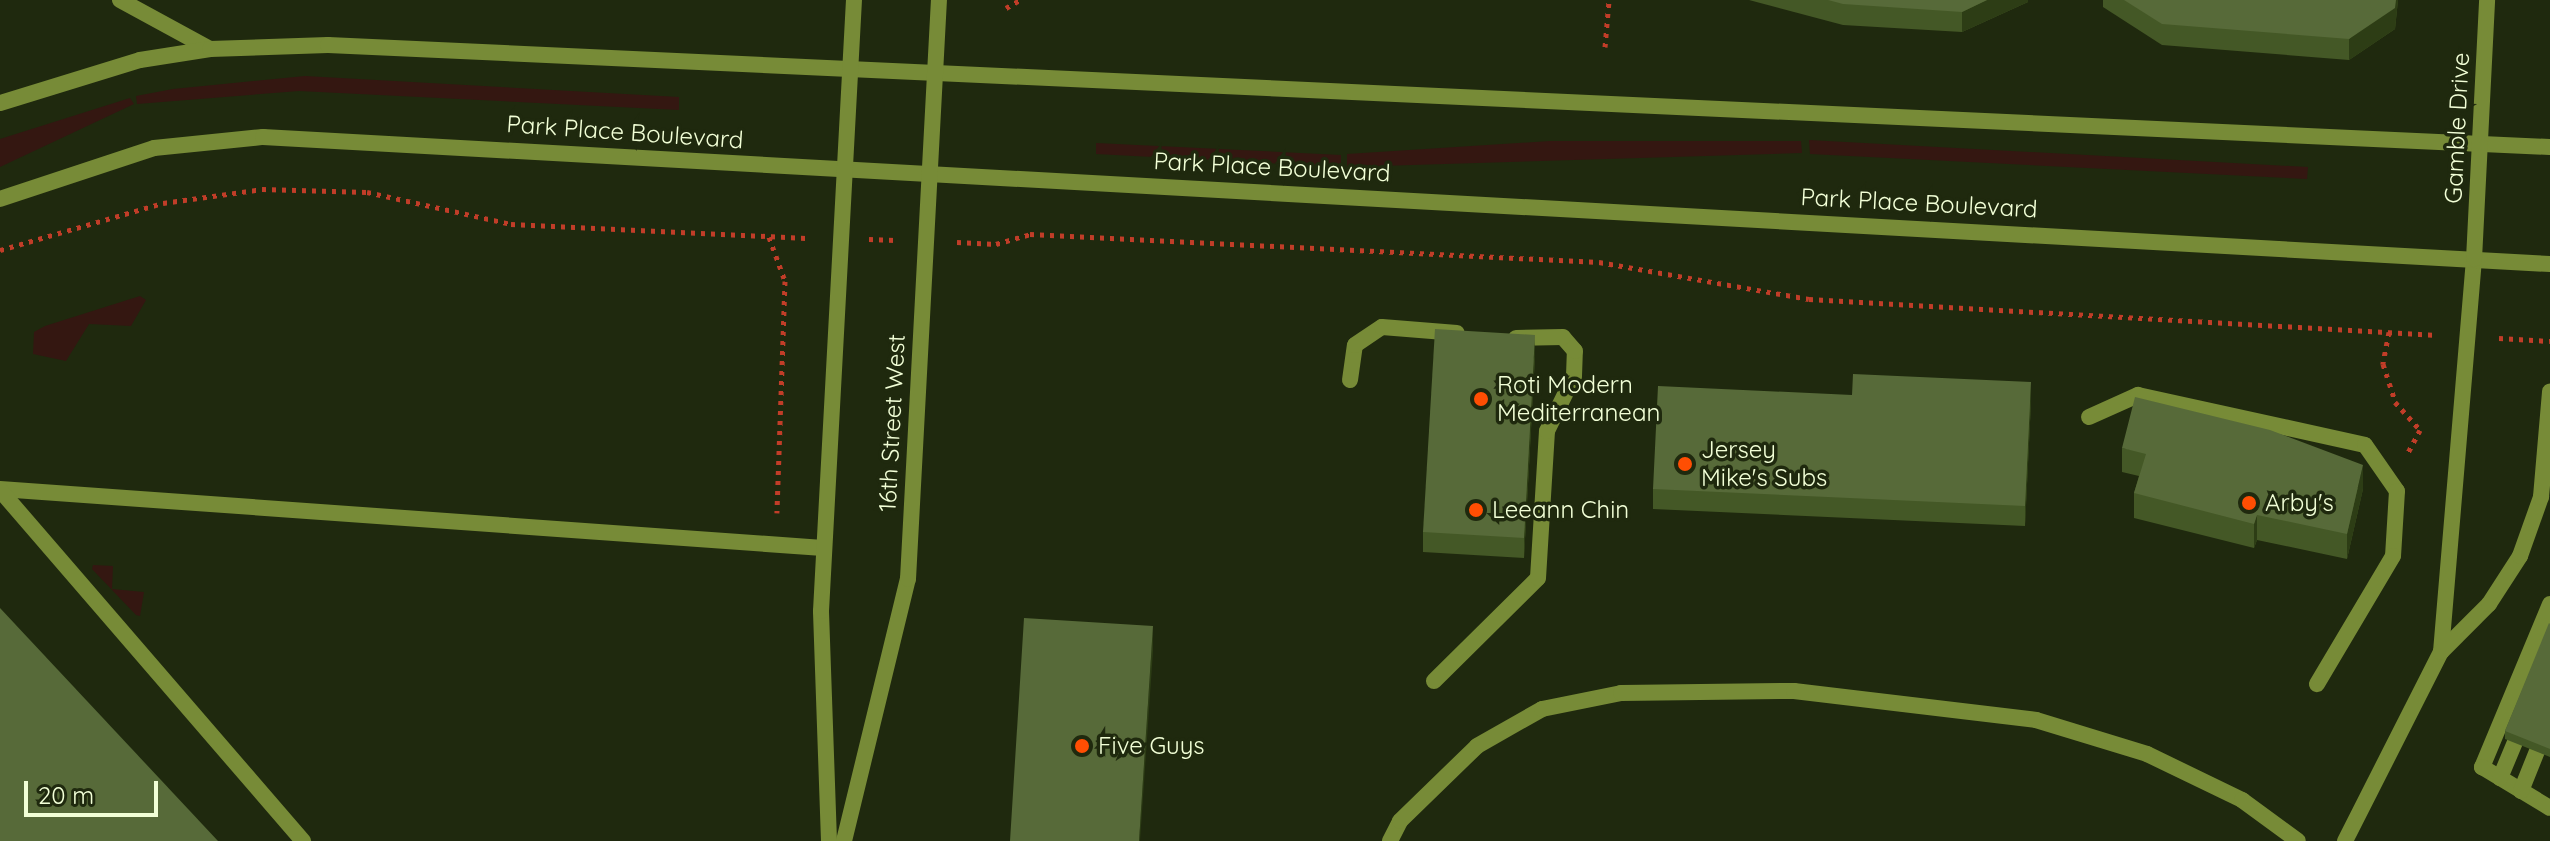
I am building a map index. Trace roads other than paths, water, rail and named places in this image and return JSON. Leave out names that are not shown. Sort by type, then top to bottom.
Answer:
[{"type":"street","points":[[120,0],[210,49]]},
{"type":"street","points":[[829,841],[823,548],[854,0]]},
{"type":"street","name":"16th Street West","points":[[844,841],[908,579],[939,0]]},
{"type":"street","name":"Gamble Drive","points":[[2441,652],[2474,259],[2487,0]]},
{"type":"street","points":[[0,103],[140,60],[210,49],[328,45],[935,78],[1759,106],[2550,147]]},
{"type":"street","name":"Park Place Boulevard","points":[[0,199],[154,148],[263,137],[2550,264]]},
{"type":"street","points":[[1350,380],[1355,345],[1382,327],[1482,335],[1563,337],[1575,351],[1574,376],[1547,431],[1538,578],[1434,681]]},
{"type":"street","points":[[2345,841],[2441,652],[2489,604],[2520,556],[2541,497],[2550,391]]},
{"type":"street","points":[[2089,417],[2138,395],[2365,445],[2393,484],[2393,556],[2317,684]]},
{"type":"street","points":[[0,489],[775,542],[823,548]]},
{"type":"street","points":[[0,489],[303,841]]},
{"type":"street","points":[[2550,604],[2482,767],[2550,808]]},
{"type":"street","points":[[2500,778],[2550,655]]},
{"type":"street","points":[[1390,841],[1400,821],[1477,746],[1542,709],[1621,693],[1794,691],[2036,720],[2147,754],[2242,800],[2298,841]]},
{"type":"street","points":[[2521,791],[2550,719]]},
{"type":"place","name":"Roti Modern Mediterranean","points":[[1481,399]]},
{"type":"place","name":"Jersey Mike's Subs","points":[[1685,464]]},
{"type":"place","name":"Arby's","points":[[2249,503]]},
{"type":"place","name":"Leeann Chin","points":[[1476,510]]},
{"type":"place","name":"Five Guys","points":[[1082,746]]}]
